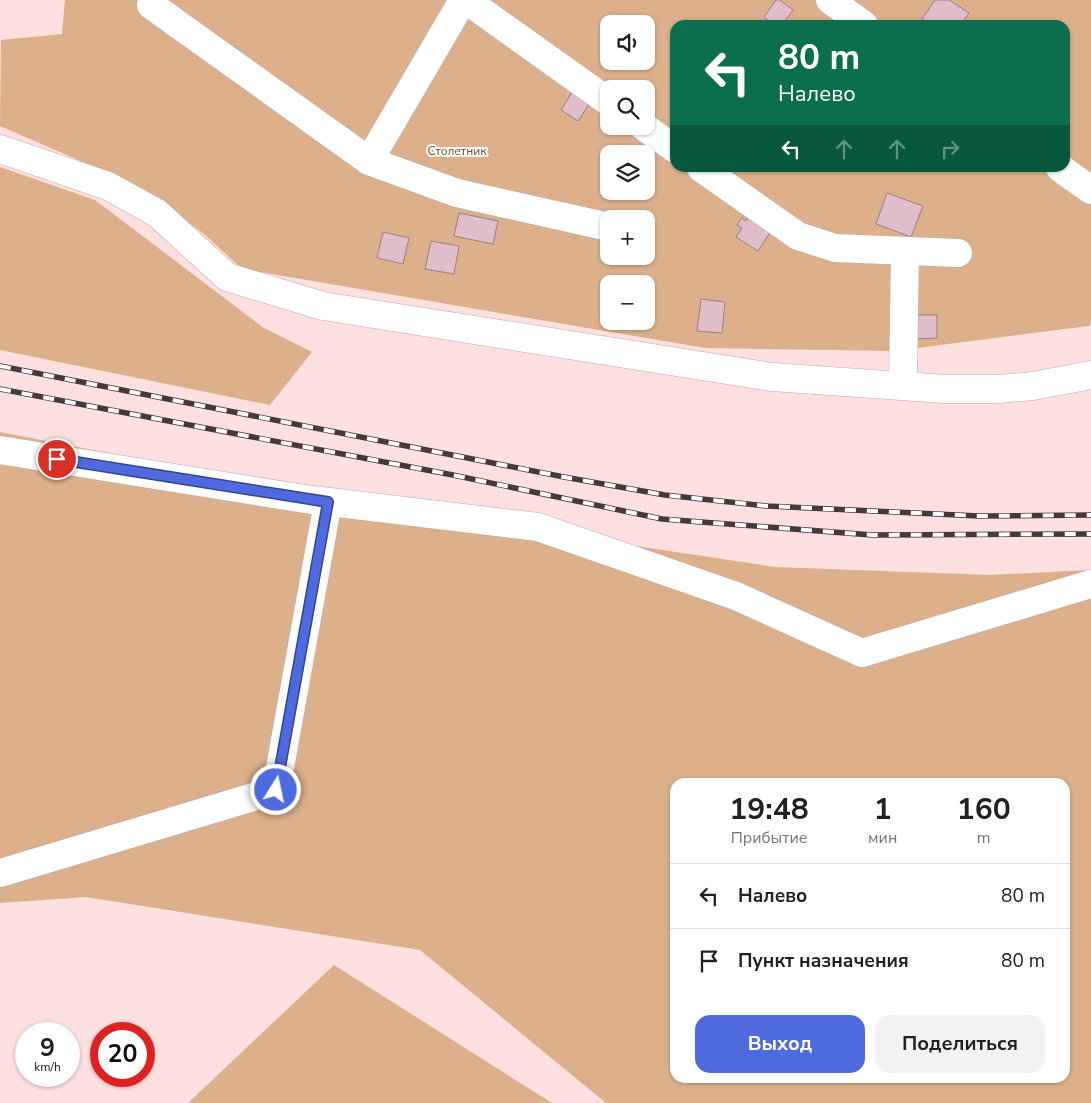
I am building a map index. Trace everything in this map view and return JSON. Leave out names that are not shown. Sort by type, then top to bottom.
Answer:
[{"type":"lane","points":[[369,161],[464,0],[600,96]]},
{"type":"lane","points":[[830,0],[857,20]]},
{"type":"lane","points":[[151,5],[369,161],[457,193],[600,225]]},
{"type":"lane","points":[[655,135],[670,145]]},
{"type":"lane","points":[[0,149],[108,186],[157,213],[227,277],[323,306],[772,377],[945,389],[998,389],[1032,386],[1091,375]]},
{"type":"lane","points":[[707,172],[798,236],[835,248],[958,253]]},
{"type":"lane","points":[[1066,172],[1091,190]]},
{"type":"lane","points":[[903,385],[905,251]]},
{"type":"lane","points":[[0,450],[328,502],[538,527],[736,596],[862,654],[1091,584]]},
{"type":"lane","points":[[0,873],[276,790],[328,502]]},
{"type":"green space","name":"Столетник","points":[[65,0],[1091,0],[1091,323],[1089,326],[894,351],[705,348],[242,269],[204,234],[138,186],[0,126],[1,40],[62,34]]},
{"type":"green space","points":[[0,167],[95,200],[264,328],[312,352],[270,405],[0,350]]},
{"type":"green space","points":[[0,432],[411,512],[775,567],[990,575],[1091,570],[1091,1103],[606,1103],[420,950],[86,897],[0,903]]},
{"type":"green space","points":[[334,965],[552,1103],[188,1103]]},
{"type":"building","points":[[776,0],[780,0],[793,10],[786,20],[768,20],[764,17]]},
{"type":"building","points":[[935,0],[949,0],[969,13],[964,20],[922,19]]},
{"type":"building","points":[[577,84],[595,95],[578,121],[561,110]]},
{"type":"building","points":[[887,193],[923,206],[911,237],[876,224]]},
{"type":"building","points":[[751,212],[774,226],[758,251],[736,237],[742,228],[737,225],[742,218],[746,221]]},
{"type":"building","points":[[459,213],[498,221],[493,244],[454,236]]},
{"type":"building","points":[[383,232],[409,238],[403,264],[377,258]]},
{"type":"building","points":[[431,241],[459,246],[454,274],[425,269]]},
{"type":"building","points":[[701,299],[725,302],[722,333],[697,331]]},
{"type":"building","points":[[905,315],[937,315],[937,338],[914,339]]},
{"type":"railway","points":[[0,366],[564,477],[665,495],[767,506],[979,516],[1091,515]]},
{"type":"railway","points":[[0,389],[453,475],[662,519],[872,535],[1091,534]]},
{"type":"route","points":[[57,459],[328,502],[276,790]]}]
